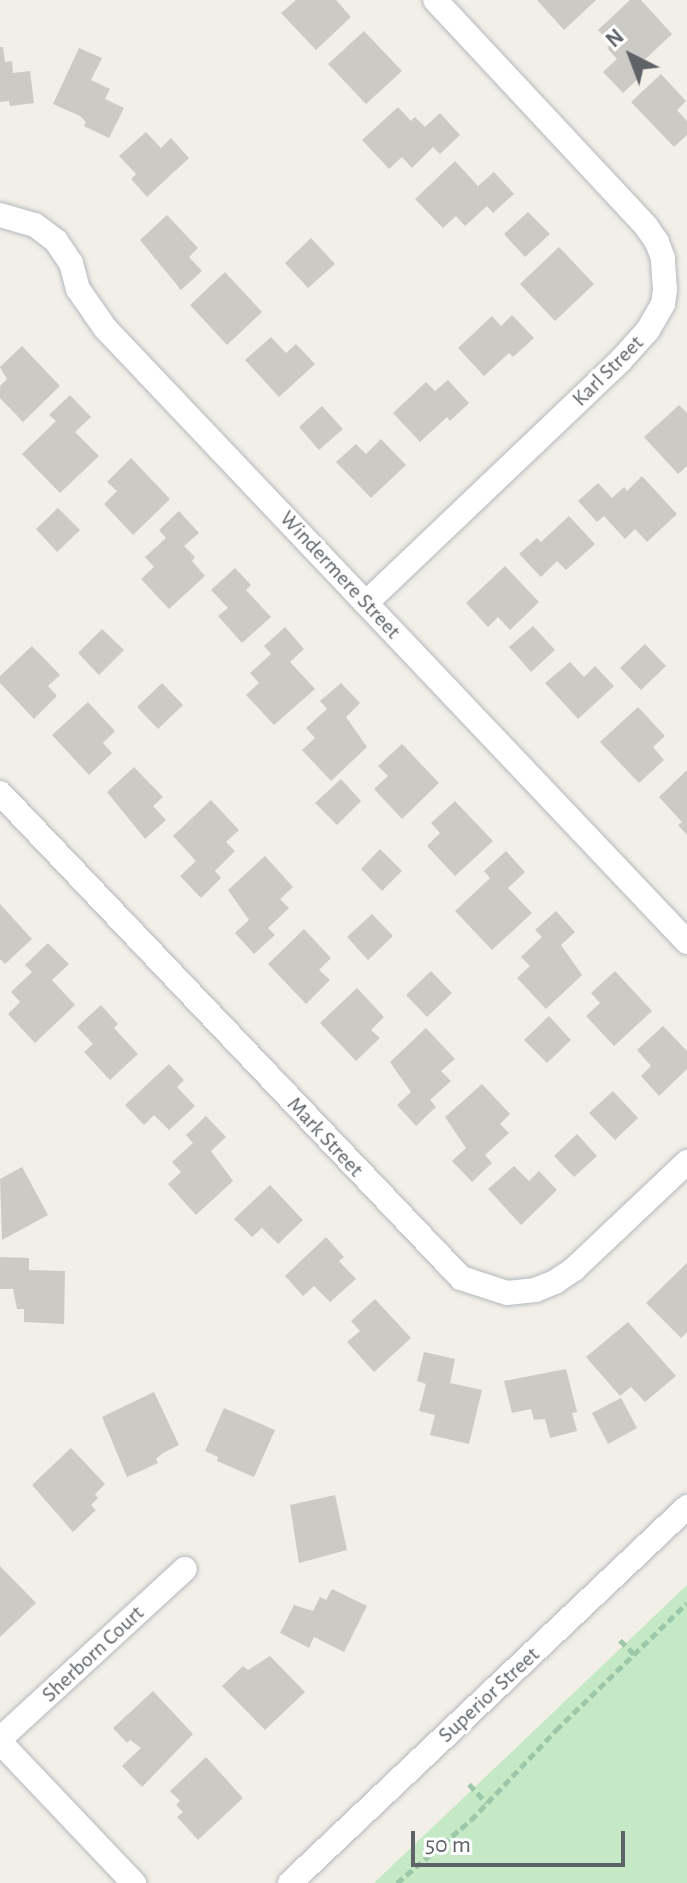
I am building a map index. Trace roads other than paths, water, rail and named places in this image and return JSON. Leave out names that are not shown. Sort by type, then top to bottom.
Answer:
[{"type":"street","name":"Karl Street","points":[[366,603],[621,360],[648,330],[665,290],[663,258],[646,226],[435,0]]},
{"type":"street","name":"Windermere Street","points":[[0,215],[35,225],[56,241],[71,263],[78,289],[105,328],[687,942]]},
{"type":"street","name":"Mark Street","points":[[0,793],[461,1278],[507,1293],[535,1290],[555,1282],[574,1269],[687,1162]]},
{"type":"street","name":"Superior Street","points":[[290,1883],[687,1507]]},
{"type":"street","name":"Sherborn Court","points":[[0,1741],[185,1569]]},
{"type":"street","points":[[0,1741],[134,1883]]}]
